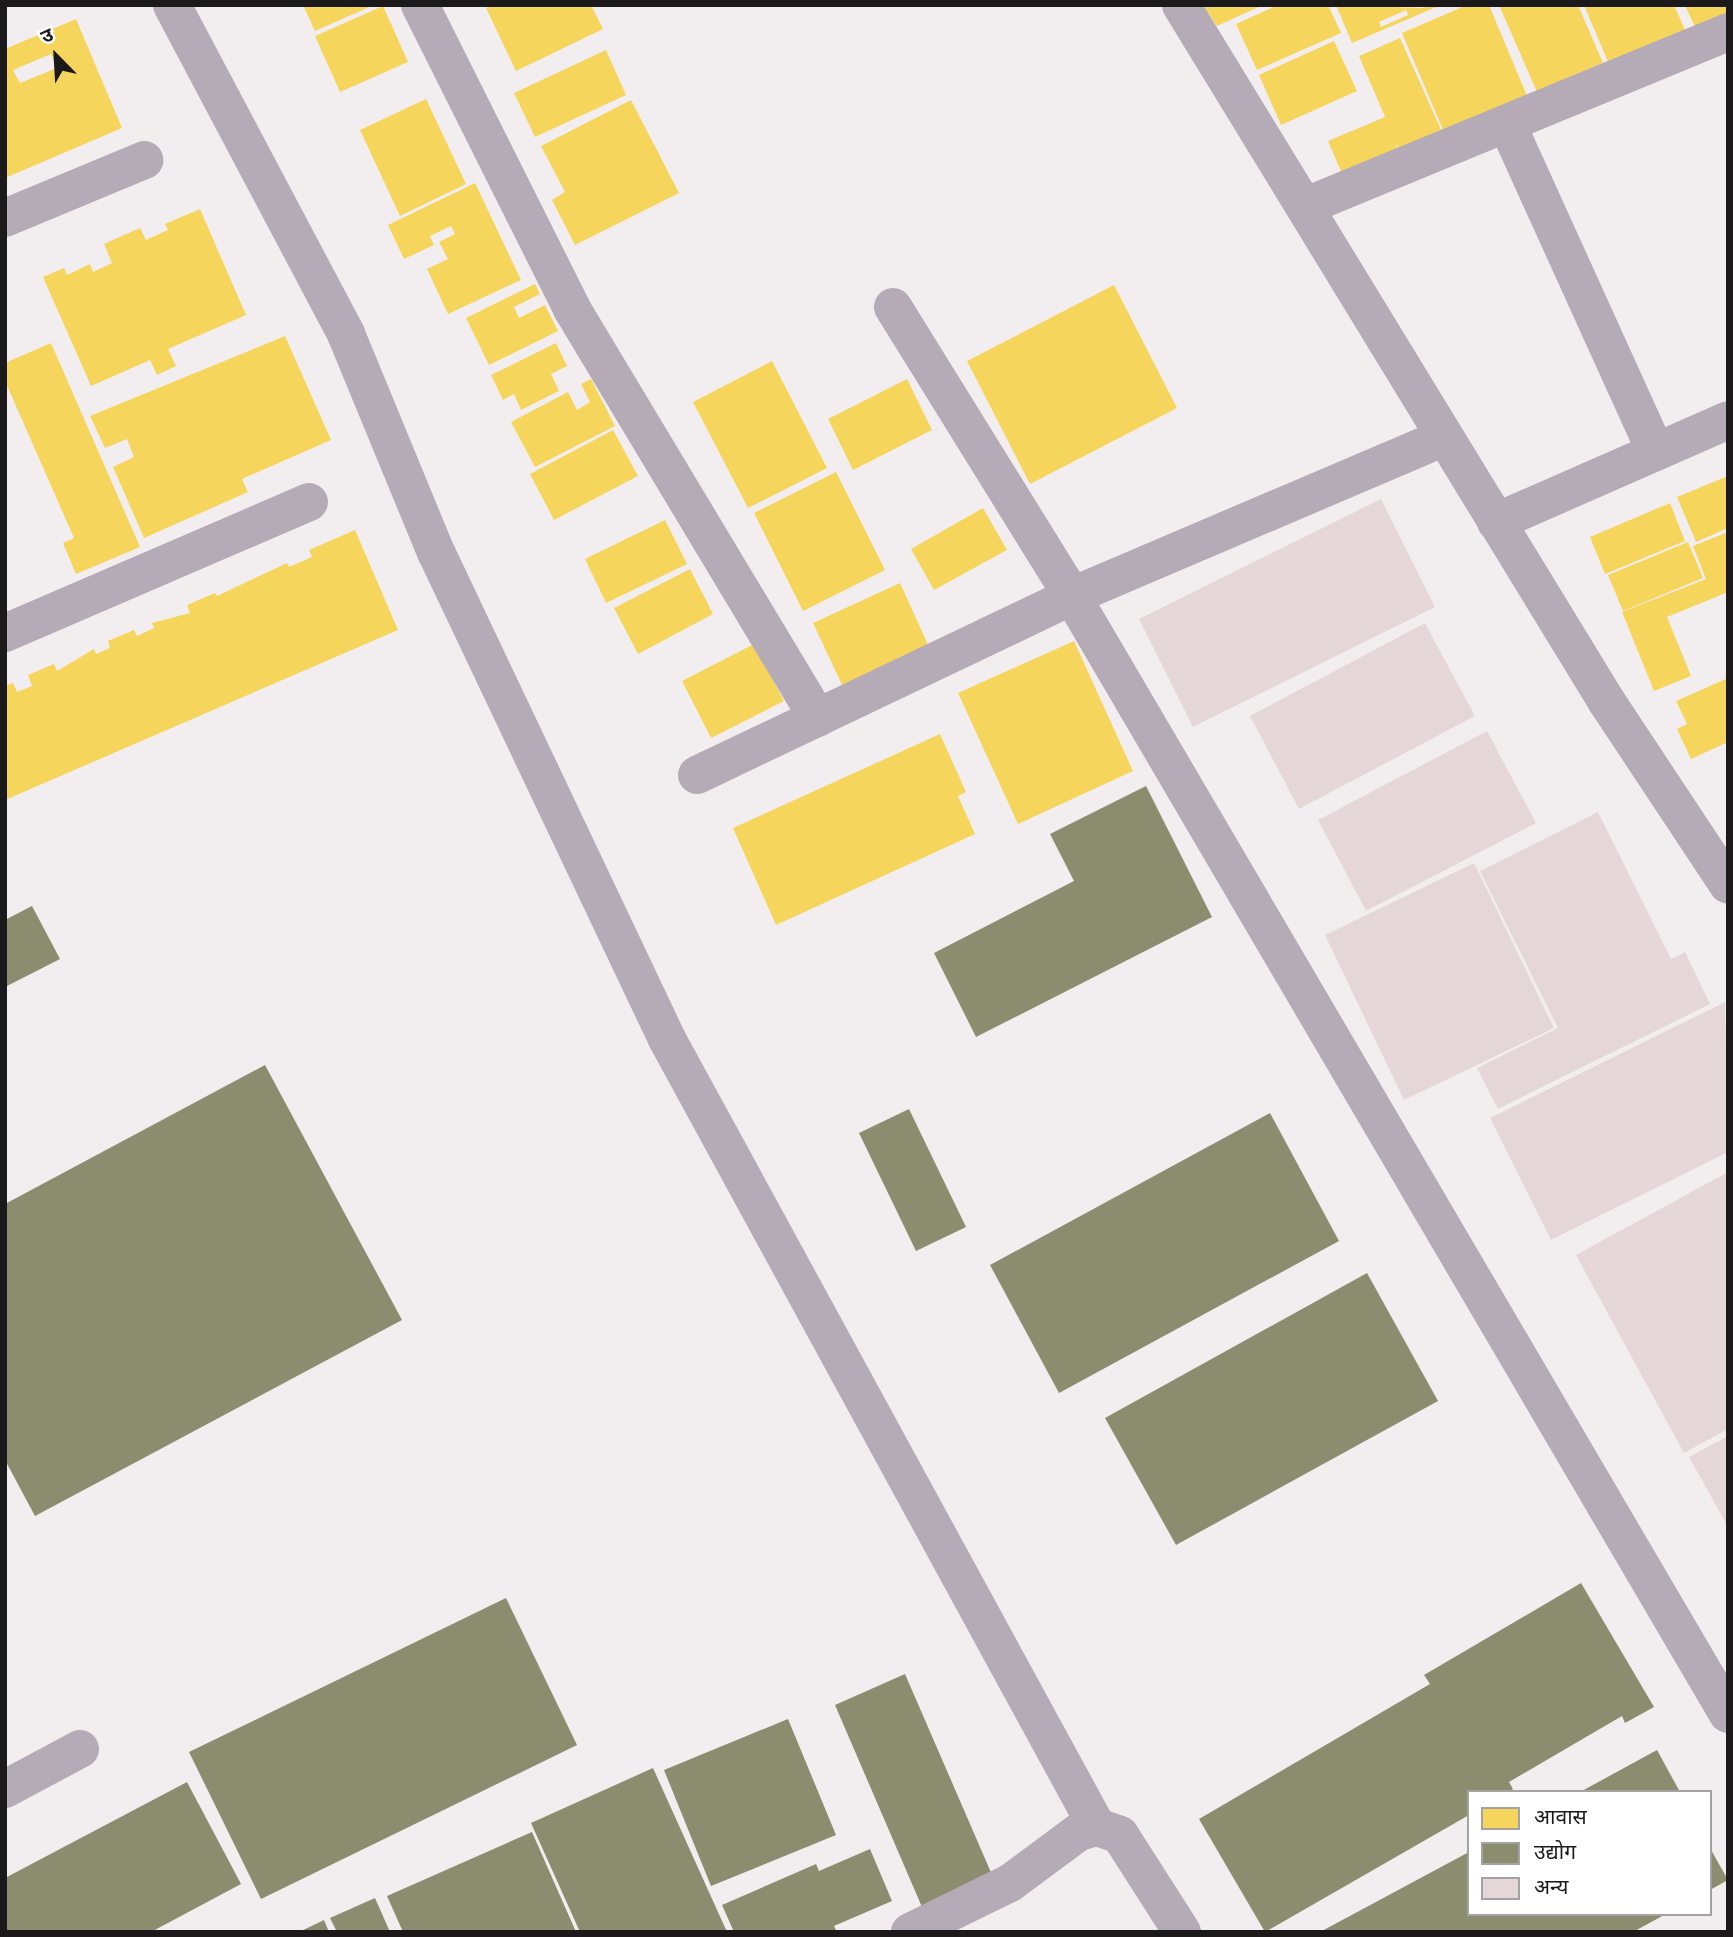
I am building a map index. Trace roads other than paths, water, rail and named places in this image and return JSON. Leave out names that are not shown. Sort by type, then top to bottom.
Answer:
[{"type":"street","points":[[172,5],[346,334],[436,552],[667,1039],[1097,1828]]},
{"type":"street","points":[[420,5],[572,309],[818,718]]},
{"type":"street","points":[[1181,5],[1607,702],[1728,885]]},
{"type":"street","points":[[1306,206],[1507,124],[1725,41]]},
{"type":"street","points":[[1507,124],[1656,452]]},
{"type":"street","points":[[5,218],[144,160]]},
{"type":"street","points":[[893,307],[1072,596],[1728,1714]]},
{"type":"street","points":[[1496,522],[1728,420]]},
{"type":"street","points":[[697,775],[1072,596],[1445,437]]},
{"type":"street","points":[[5,633],[309,502]]},
{"type":"street","points":[[5,1789],[80,1749]]},
{"type":"street","points":[[910,1932],[1010,1883],[1079,1832],[1097,1828],[1120,1835],[1182,1932]]}]
